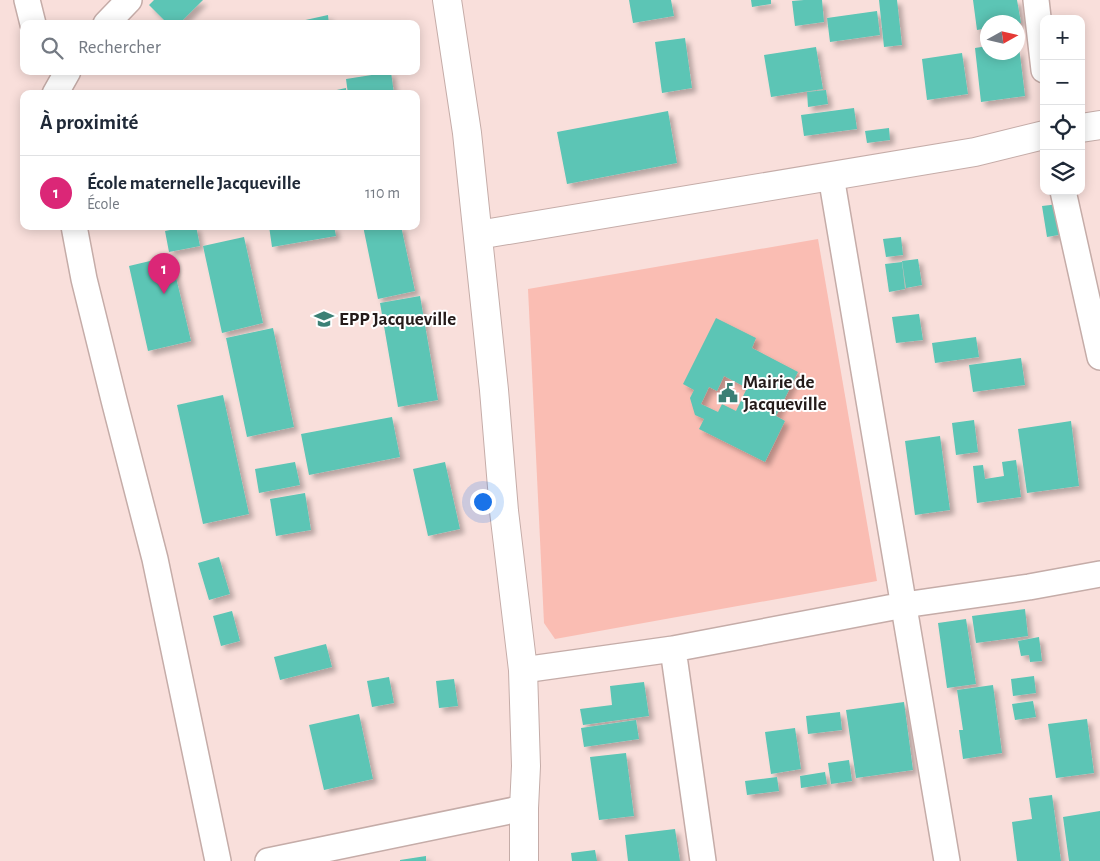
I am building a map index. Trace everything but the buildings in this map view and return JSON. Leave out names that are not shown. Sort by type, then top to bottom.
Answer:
[{"type":"street","points":[[27,0],[32,20]]},
{"type":"street","points":[[110,20],[130,0]]},
{"type":"street","points":[[447,0],[467,133],[504,511],[523,670],[526,766],[524,861]]},
{"type":"street","points":[[1036,0],[1043,60]]},
{"type":"street","points":[[46,75],[50,90]]},
{"type":"street","points":[[57,90],[66,75]]},
{"type":"street","points":[[1085,127],[1100,125]]},
{"type":"street","points":[[478,235],[975,152],[1040,136]]},
{"type":"street","points":[[831,176],[947,861]]},
{"type":"street","points":[[1065,195],[1100,357]]},
{"type":"street","points":[[75,230],[84,279],[156,559],[218,861]]},
{"type":"street","points":[[523,670],[673,649],[904,605],[1030,587],[1100,574]]},
{"type":"street","points":[[673,649],[702,861]]},
{"type":"street","points":[[268,861],[524,808]]},
{"type":"shaded area","points":[[818,239],[877,581],[555,639],[544,623],[528,289]]},
{"type":"place","name":"École maternelle Jacqueville","points":[[164,294]]},
{"type":"place","name":"EPP Jacqueville","points":[[324,319]]},
{"type":"place","name":"Mairie de Jacqueville","points":[[728,393]]}]
